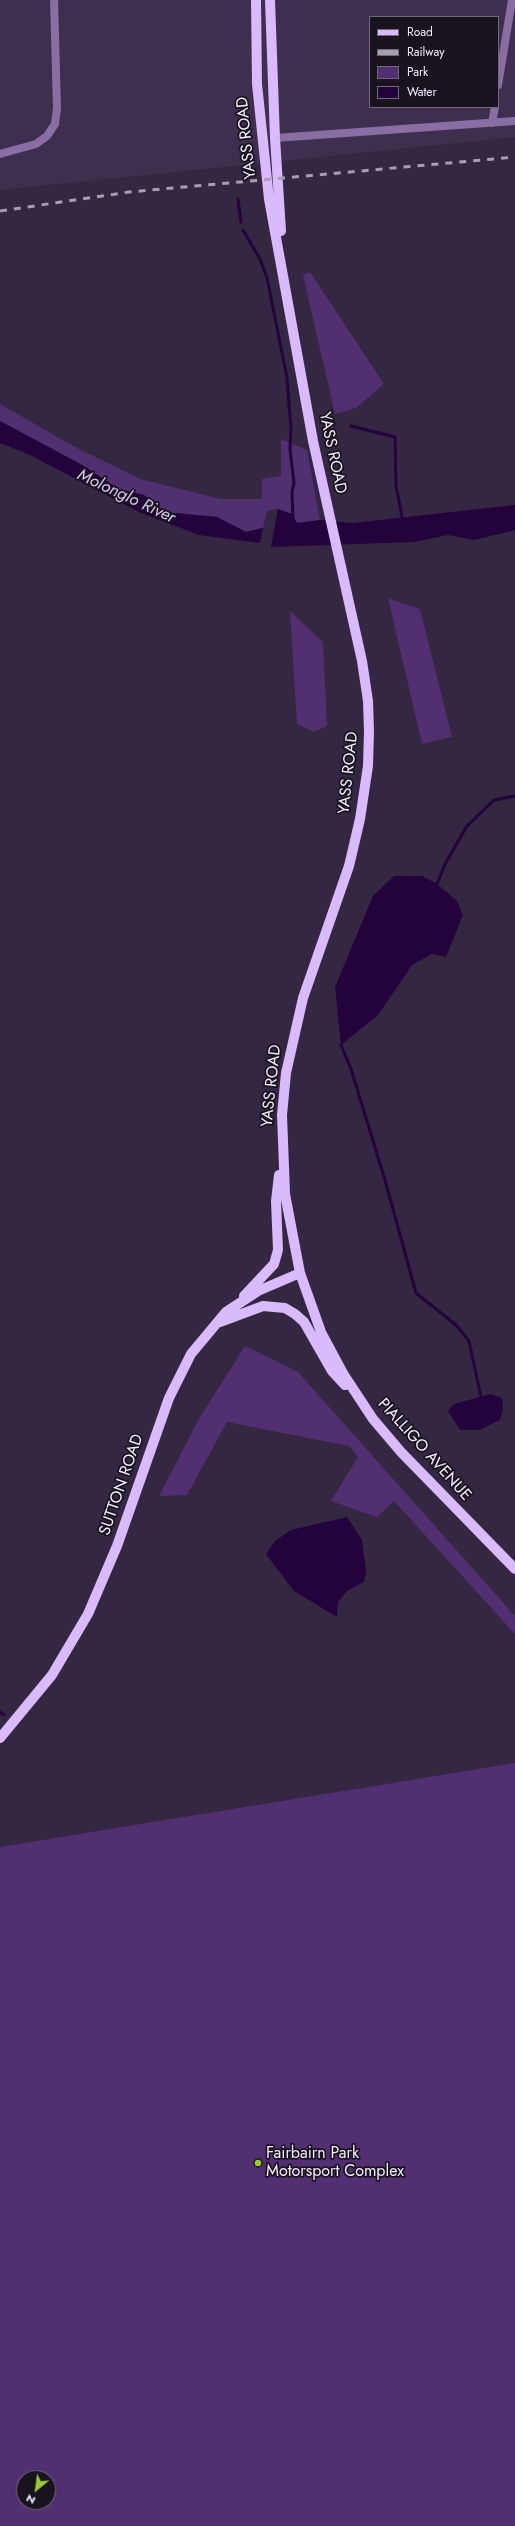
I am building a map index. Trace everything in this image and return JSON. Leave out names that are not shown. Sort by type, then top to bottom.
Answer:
[{"type":"main road","name":"YASS ROAD","points":[[256,0],[257,84],[269,199],[314,441],[362,661],[368,701],[368,766],[360,819],[349,866],[293,1032],[286,1073],[282,1115],[282,1152],[285,1194],[300,1273]]},
{"type":"main road","name":"YASS ROAD","points":[[270,0],[275,138],[283,271]]},
{"type":"main road","points":[[262,128],[275,138]]},
{"type":"main road","points":[[236,1305],[274,1264],[278,1250],[276,1201],[282,1152]]},
{"type":"main road","name":"SUTTON ROAD","points":[[0,1738],[52,1675],[88,1614],[117,1546],[169,1398],[191,1354],[213,1326],[236,1305],[277,1281],[300,1273]]},
{"type":"main road","name":"PIALLIGO AVENUE","points":[[300,1273],[320,1332],[344,1375],[367,1409],[401,1452],[515,1569]]},
{"type":"main road","points":[[213,1326],[263,1306],[274,1306],[295,1314],[304,1322],[332,1371],[367,1409]]},
{"type":"street","points":[[0,154],[36,144],[52,130],[58,108],[54,0]]},
{"type":"street","points":[[499,79],[512,0]]},
{"type":"street","points":[[492,123],[494,108]]},
{"type":"street","points":[[275,138],[515,121]]},
{"type":"shaded area","points":[[0,0],[515,0],[515,137],[0,190]]},
{"type":"green space","points":[[310,272],[384,384],[356,408],[335,414],[303,275]]},
{"type":"green space","points":[[0,404],[73,446],[140,479],[221,499],[262,499],[262,479],[281,476],[281,439],[307,450],[320,520],[297,523],[292,514],[278,509],[267,511],[263,528],[246,532],[217,517],[165,512],[144,495],[119,490],[84,466],[0,421]]},
{"type":"green space","points":[[388,598],[420,609],[452,737],[422,744]]},
{"type":"green space","points":[[290,611],[323,642],[327,726],[314,732],[297,724]]},
{"type":"green space","points":[[245,1346],[298,1372],[515,1616],[515,1634],[394,1501],[377,1517],[331,1501],[358,1457],[349,1446],[227,1422],[187,1495],[159,1496],[200,1417]]},
{"type":"green space","name":"Fairbairn Park Motorsport Complex","points":[[515,1763],[515,2526],[0,2526],[0,1847]]},
{"type":"water","name":"Molonglo River","points":[[0,421],[84,466],[119,489],[144,495],[165,512],[217,517],[246,532],[263,528],[260,543],[199,535],[141,513],[30,455],[0,443]]},
{"type":"water","points":[[515,505],[515,530],[474,540],[448,535],[414,542],[271,547],[278,509],[292,514],[297,523],[320,520],[352,523]]},
{"type":"water","points":[[394,876],[422,876],[437,884],[457,901],[463,915],[446,957],[432,954],[412,965],[378,1015],[341,1045],[335,987],[373,896]]},
{"type":"water","points":[[491,1394],[502,1398],[503,1409],[500,1420],[479,1430],[460,1430],[448,1411],[454,1404]]},
{"type":"water","points":[[347,1517],[362,1540],[366,1571],[364,1582],[347,1591],[338,1602],[337,1617],[294,1591],[266,1554],[275,1541],[291,1530]]},
{"type":"waterway","points":[[238,199],[241,222]]},
{"type":"waterway","points":[[243,230],[260,259],[267,278],[287,378],[291,429],[290,449],[294,483],[292,492],[293,518]]},
{"type":"waterway","points":[[351,426],[395,437],[396,486],[403,521]]},
{"type":"waterway","points":[[437,884],[445,864],[467,826],[494,800],[515,796]]},
{"type":"waterway","points":[[341,1045],[351,1069],[385,1180],[416,1293],[456,1325],[469,1341],[481,1397]]},
{"type":"waterway","points":[[0,1712],[4,1715]]},
{"type":"railway","points":[[0,211],[129,192],[515,157]]},
{"type":"place","name":"Fairbairn Park Motorsport Complex","points":[[258,2163]]}]
